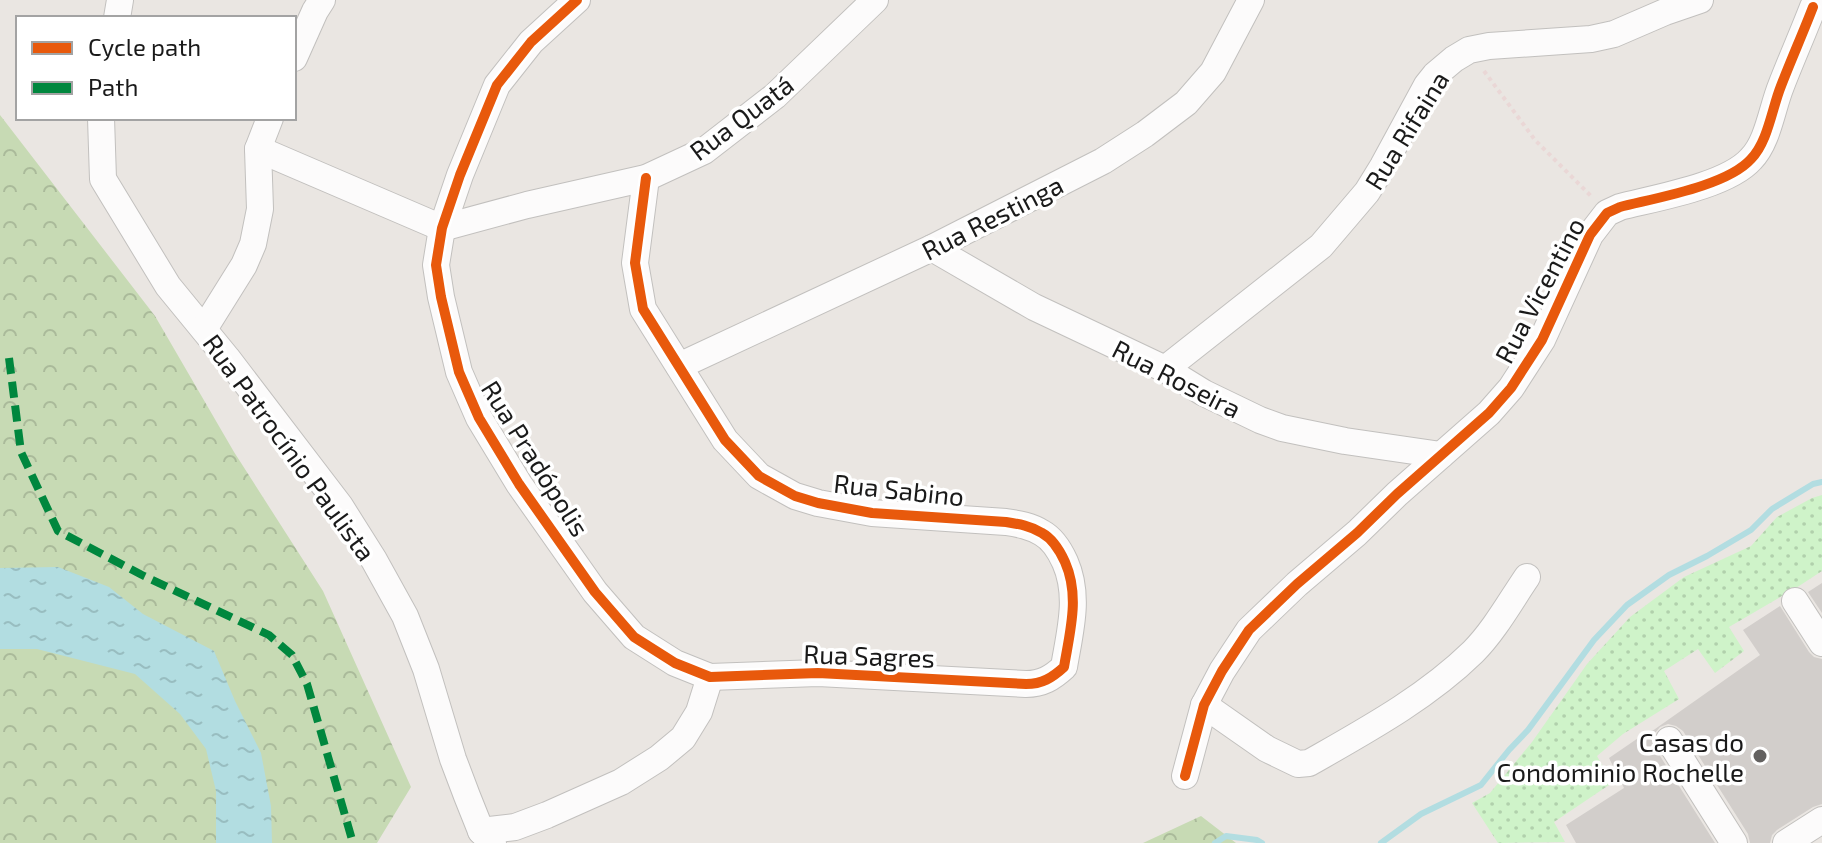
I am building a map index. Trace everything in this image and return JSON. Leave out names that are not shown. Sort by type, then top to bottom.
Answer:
[{"type":"street","points":[[296,54],[322,0]]},
{"type":"street","name":"Rua Pradópolis","points":[[577,0],[531,42],[497,85],[442,228],[436,265],[441,297],[459,372],[479,418],[519,484],[595,592],[634,637],[675,663],[710,677]]},
{"type":"street","name":"Rua Quatá","points":[[442,228],[646,178],[704,151],[763,105],[875,0]]},
{"type":"street","name":"Rua Restinga","points":[[679,366],[932,248],[1103,161],[1186,103],[1213,72],[1251,0]]},
{"type":"street","name":"Rua Rifaina","points":[[1165,369],[1321,246],[1367,192],[1435,75],[1444,66],[1469,50],[1591,39],[1614,34],[1667,6],[1700,0]]},
{"type":"street","points":[[1813,3],[1822,32]]},
{"type":"street","points":[[1607,213],[1720,179],[1750,162],[1758,151],[1813,3]]},
{"type":"street","name":"Rua Patrocínio Paulista","points":[[101,120],[103,179],[168,286],[340,506],[405,616],[426,669],[453,759],[487,837],[547,815],[621,782],[659,758],[683,738],[699,712],[710,677]]},
{"type":"street","points":[[204,329],[253,244],[260,209],[258,149],[269,120]]},
{"type":"street","points":[[258,149],[442,228]]},
{"type":"street","name":"Rua Sabino","points":[[646,178],[635,263],[643,309],[725,440],[759,476],[795,496],[818,503],[872,513],[1028,526],[1044,533],[1059,550],[1072,577],[1073,609],[1064,667],[1050,679],[1026,684]]},
{"type":"street","name":"Rua Vicentino","points":[[1441,455],[1489,413],[1519,377],[1542,340],[1590,235],[1607,213]]},
{"type":"street","name":"Rua Roseira","points":[[932,248],[1034,307],[1165,369],[1226,404],[1282,428],[1441,455]]},
{"type":"street","points":[[1185,776],[1204,705],[1249,630],[1441,455]]},
{"type":"street","points":[[1204,705],[1267,749],[1298,764],[1309,763],[1411,702],[1473,653],[1527,577]]},
{"type":"street","points":[[1795,601],[1822,643]]},
{"type":"street","name":"Rua Sagres","points":[[710,677],[818,673],[1026,684]]},
{"type":"street","points":[[1669,740],[1734,843]]},
{"type":"street","points":[[1786,843],[1822,820]]},
{"type":"path","points":[[1469,50],[1535,140],[1607,213]]},
{"type":"green space","points":[[0,115],[155,316],[234,452],[323,591],[411,787],[377,843],[0,843]]},
{"type":"green space","points":[[1822,495],[1822,571],[1729,627],[1744,651],[1715,673],[1698,649],[1664,671],[1679,699],[1623,734],[1597,756],[1612,783],[1554,822],[1565,842],[1498,843],[1472,803],[1490,793],[1532,742],[1587,664],[1630,617],[1684,577],[1751,546],[1777,517]]},
{"type":"green space","points":[[1201,816],[1236,843],[1143,843]]},
{"type":"water","points":[[58,567],[109,587],[143,614],[214,651],[261,753],[271,806],[272,843],[216,843],[216,791],[206,749],[180,714],[135,674],[37,649],[0,649],[0,568]]},
{"type":"building","points":[[1822,583],[1822,613],[1808,592]]},
{"type":"building","name":"Casas do Condominio Rochelle","points":[[1780,606],[1809,652],[1822,659],[1822,804],[1777,830],[1770,843],[1750,843],[1748,834],[1683,731],[1668,724],[1655,733],[1655,748],[1715,843],[1576,843],[1566,825],[1624,788],[1609,758],[1760,655],[1743,630]]},
{"type":"waterway","points":[[1381,843],[1421,814],[1481,785],[1528,730],[1594,640],[1627,605],[1669,575],[1751,530],[1772,509],[1813,484],[1822,482]]},
{"type":"waterway","points":[[1215,843],[1226,836],[1262,843]]},
{"type":"marked path","points":[[9,358],[21,452],[58,531],[269,635],[292,655],[307,684],[353,843]]},
{"type":"cycle path","points":[[577,0],[531,42],[497,85],[442,228],[436,265],[459,372],[479,418],[519,484],[595,592],[634,637],[675,663],[710,677],[818,673],[1032,684],[1060,671],[1064,667],[1071,627],[1072,588],[1063,558],[1046,536],[1029,527],[1006,522],[872,513],[818,503],[795,496],[759,476],[725,440],[643,309],[635,263],[646,178]]},
{"type":"cycle path","points":[[1185,776],[1204,705],[1249,630],[1489,413],[1511,388],[1542,340],[1590,235],[1607,213],[1708,184],[1740,168],[1757,152],[1813,7]]},
{"type":"place","name":"Casas do Condominio Rochelle","points":[[1760,756]]}]
